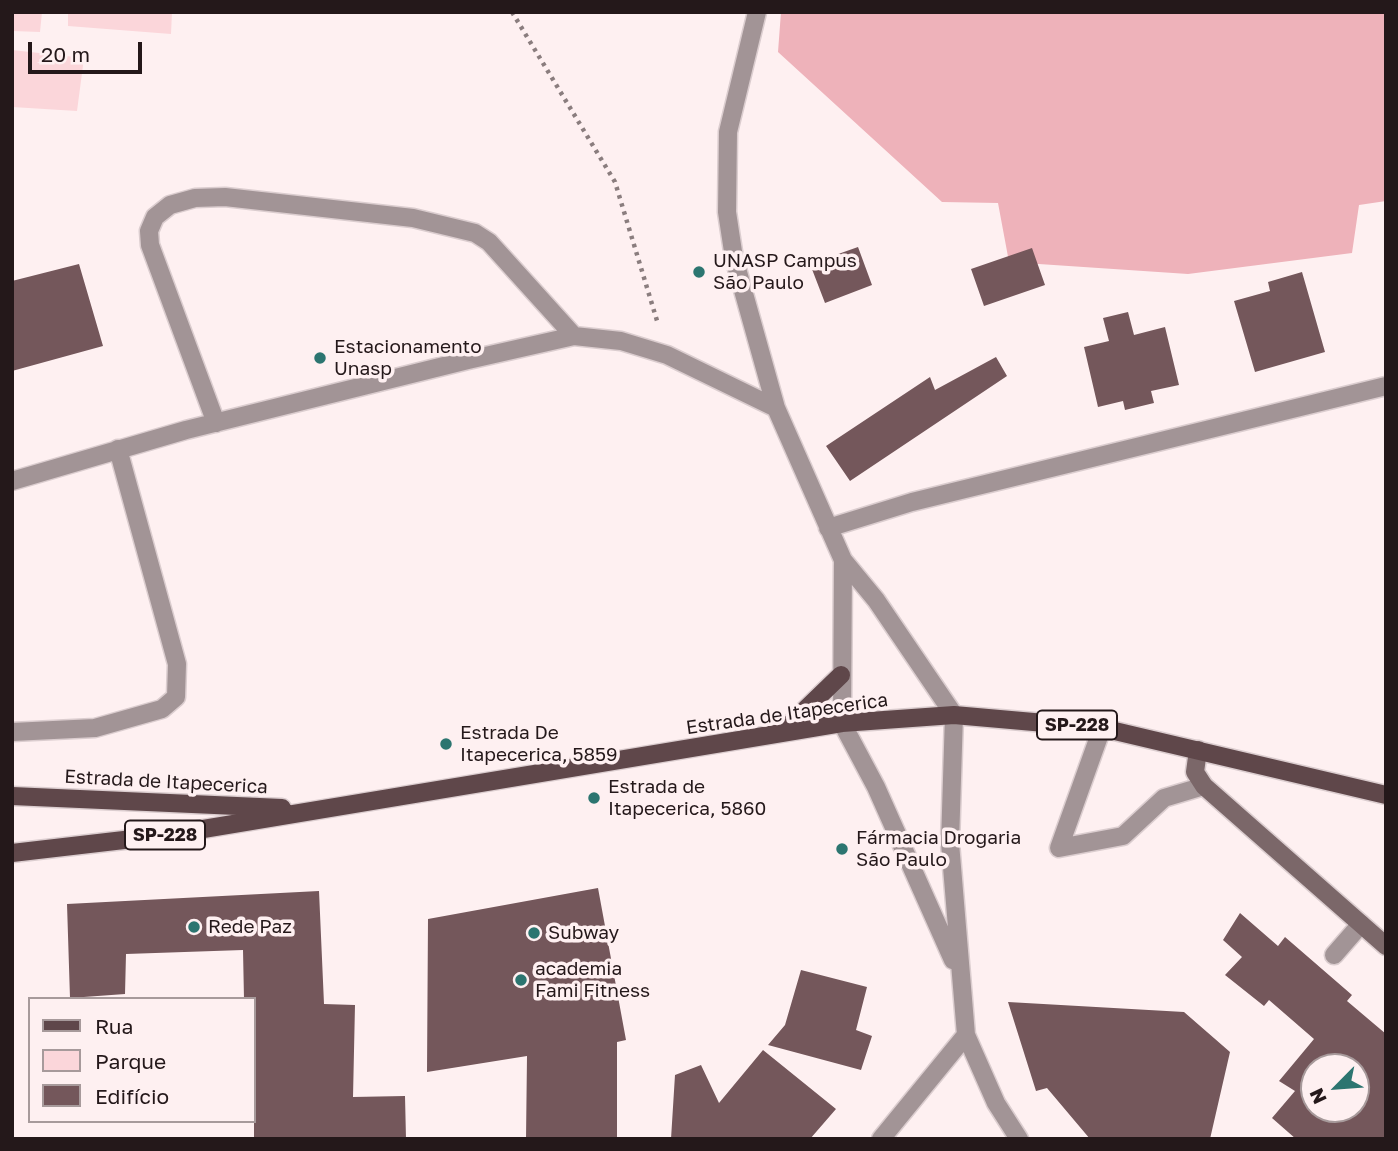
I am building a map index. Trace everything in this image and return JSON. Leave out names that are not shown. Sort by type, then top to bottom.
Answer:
[{"type":"main road","points":[[781,733],[841,675]]},
{"type":"main road","name":"Estrada de Itapecerica","points":[[12,853],[167,835],[842,723],[954,715],[1102,728],[1386,795]]},
{"type":"main road","name":"Estrada de Itapecerica","points":[[12,796],[317,810]]},
{"type":"street","points":[[757,12],[728,132],[727,212],[734,258],[776,408],[843,560],[876,600],[954,715],[950,843],[958,973],[965,1035],[996,1103],[1019,1139]]},
{"type":"street","points":[[216,423],[150,245],[149,230],[155,217],[170,205],[195,198],[225,197],[413,218],[475,233],[489,242],[574,336]]},
{"type":"street","points":[[12,481],[216,423],[574,336],[621,341],[667,355],[776,408]]},
{"type":"street","points":[[828,528],[912,502],[1386,386]]},
{"type":"street","points":[[12,732],[20,734],[95,727],[162,709],[176,697],[177,664],[118,449]]},
{"type":"street","points":[[843,560],[842,723],[876,787],[958,973]]},
{"type":"street","points":[[1102,728],[1059,848],[1123,836],[1164,798],[1204,786]]},
{"type":"street","points":[[1198,750],[1195,772],[1204,786],[1386,946]]},
{"type":"street","points":[[1334,955],[1361,924]]},
{"type":"street","points":[[881,1139],[965,1035]]},
{"type":"path","points":[[512,12],[615,181],[667,355]]},
{"type":"green space","points":[[12,12],[42,12],[40,32],[12,31]]},
{"type":"green space","points":[[68,12],[172,12],[171,34],[68,26]]},
{"type":"green space","points":[[12,50],[84,58],[77,111],[12,107]]},
{"type":"shaded area","points":[[781,12],[1386,12],[1386,201],[1359,205],[1352,253],[1188,274],[1009,262],[998,203],[942,202],[778,52]]},
{"type":"building","points":[[858,247],[872,285],[825,303],[810,264]]},
{"type":"building","points":[[1032,248],[1045,285],[984,306],[971,269]]},
{"type":"building","points":[[79,264],[103,346],[12,371],[12,281]]},
{"type":"building","points":[[1302,272],[1325,352],[1255,372],[1234,301],[1270,291],[1268,282]]},
{"type":"building","points":[[1128,312],[1134,335],[1165,327],[1179,385],[1151,391],[1154,403],[1125,410],[1123,401],[1098,407],[1084,347],[1109,341],[1103,318]]},
{"type":"building","points":[[996,357],[1007,376],[850,481],[826,446],[930,377],[935,390]]},
{"type":"building","name":"academia Fami Fitness","points":[[598,888],[626,1040],[617,1042],[617,1139],[526,1139],[527,1056],[427,1072],[428,919]]},
{"type":"building","points":[[319,891],[324,1004],[355,1005],[353,1097],[405,1096],[406,1139],[254,1139],[256,997],[244,997],[243,950],[126,954],[125,994],[70,997],[67,904]]},
{"type":"building","points":[[1240,913],[1278,946],[1285,937],[1352,995],[1347,1001],[1386,1034],[1386,1139],[1296,1139],[1272,1118],[1295,1091],[1279,1081],[1300,1056],[1300,1123],[1370,1123],[1370,1053],[1302,1053],[1314,1039],[1269,1000],[1264,1006],[1225,975],[1242,957],[1223,940]]},
{"type":"building","points":[[801,970],[867,987],[856,1030],[872,1036],[861,1070],[768,1045],[785,1025]]},
{"type":"building","points":[[1008,1002],[1184,1012],[1230,1052],[1210,1139],[1090,1139],[1047,1088],[1036,1091]]},
{"type":"building","points":[[763,1050],[836,1109],[810,1139],[671,1139],[675,1075],[701,1065],[719,1103]]},
{"type":"place","name":"UNASP Campus São Paulo","points":[[699,272]]},
{"type":"place","name":"Estacionamento Unasp","points":[[320,358]]},
{"type":"place","name":"Estrada De Itapecerica, 5859","points":[[446,744]]},
{"type":"place","name":"Estrada de Itapecerica, 5860","points":[[594,798]]},
{"type":"place","name":"Fármacia Drogaria São Paulo","points":[[842,849]]},
{"type":"place","name":"Rede Paz","points":[[194,927]]},
{"type":"place","name":"Subway","points":[[534,933]]},
{"type":"place","name":"academia Fami Fitness","points":[[521,980]]}]
